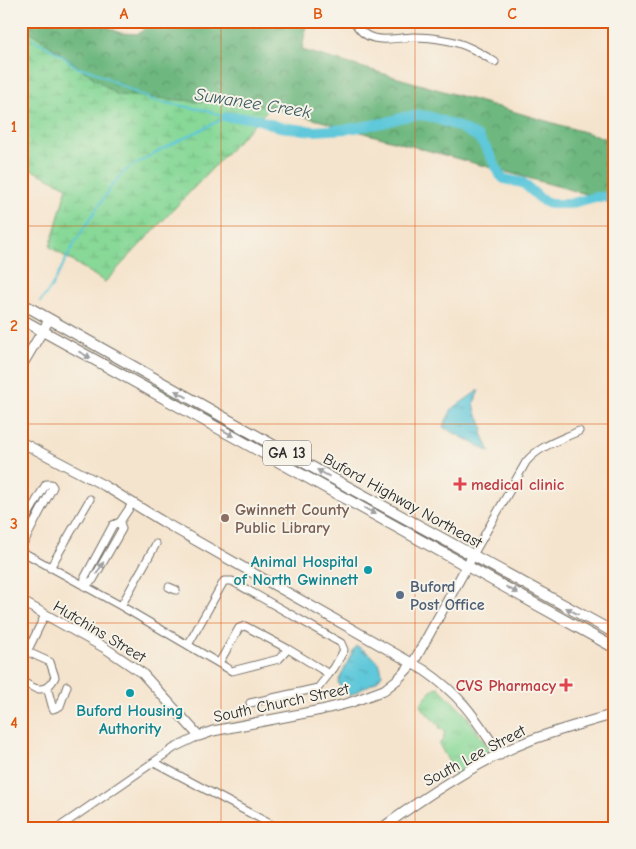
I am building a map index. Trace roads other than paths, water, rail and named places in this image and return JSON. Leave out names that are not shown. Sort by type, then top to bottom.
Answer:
[{"type":"main road","name":"Buford Highway Northeast","points":[[21,304],[615,634]]},
{"type":"main road","name":"Buford Highway Northeast","points":[[21,319],[615,648]]},
{"type":"street","points":[[354,21],[365,35],[376,39],[415,37],[444,40],[461,44],[495,62]]},
{"type":"street","points":[[21,367],[50,320]]},
{"type":"street","points":[[473,555],[526,462],[542,448],[579,431]]},
{"type":"street","points":[[21,442],[105,486],[132,504],[412,663],[446,685],[464,703],[500,755]]},
{"type":"street","points":[[21,528],[46,484],[51,484],[54,486],[21,549],[50,568],[122,606],[232,671],[279,659],[288,649]]},
{"type":"street","points":[[50,568],[90,499]]},
{"type":"street","points":[[84,586],[84,577],[114,525],[120,522],[132,504]]},
{"type":"street","points":[[31,510],[39,514]]},
{"type":"street","points":[[84,586],[93,580],[108,554],[122,529],[120,522]]},
{"type":"street","points":[[122,606],[156,544]]},
{"type":"street","points":[[100,550],[108,554]]},
{"type":"street","name":"South Church Street","points":[[58,828],[174,748],[199,736],[213,731],[321,710],[367,698],[384,690],[398,680],[412,663],[466,564],[473,555]]},
{"type":"street","points":[[188,644],[224,581],[232,581],[341,643],[344,650],[334,668],[318,688],[250,703]]},
{"type":"street","name":"Hutchins Street","points":[[21,600],[104,648],[142,673],[199,736]]},
{"type":"street","points":[[21,680],[38,689],[51,685],[55,677],[50,662],[24,651],[45,614]]},
{"type":"street","points":[[219,663],[239,628],[245,626],[329,674]]},
{"type":"street","points":[[47,687],[53,709],[60,706],[67,686]]},
{"type":"street","name":"South Lee Street","points":[[382,828],[455,780],[500,755],[529,741],[615,714]]},
{"type":"street","points":[[154,762],[281,828]]},
{"type":"water","points":[[479,390],[474,403],[476,413],[483,427],[482,433],[490,452],[443,427],[452,409]]},
{"type":"water","points":[[357,646],[377,661],[382,674],[377,681],[349,696],[338,682]]},
{"type":"waterway","name":"Suwanee Creek","points":[[21,25],[31,38],[61,55],[78,68],[91,70],[155,101],[205,110],[226,117]]},
{"type":"waterway","name":"Suwanee Creek","points":[[227,117],[253,118],[280,127],[313,131],[348,129],[404,117],[428,116],[457,126],[478,137],[504,179],[523,183],[543,201],[550,204],[569,204],[595,197],[604,197],[615,201]]},
{"type":"waterway","points":[[40,302],[51,288],[75,242],[113,184],[122,174],[164,148],[227,117]]},
{"type":"place","name":"medical clinic","points":[[460,484]]},
{"type":"place","name":"Gwinnett County Public Library","points":[[225,518]]},
{"type":"place","name":"Animal Hospital of North Gwinnett","points":[[368,570]]},
{"type":"place","name":"Buford Post Office","points":[[400,595]]},
{"type":"place","name":"CVS Pharmacy","points":[[566,685]]},
{"type":"place","name":"Buford Housing Authority","points":[[130,693]]}]
